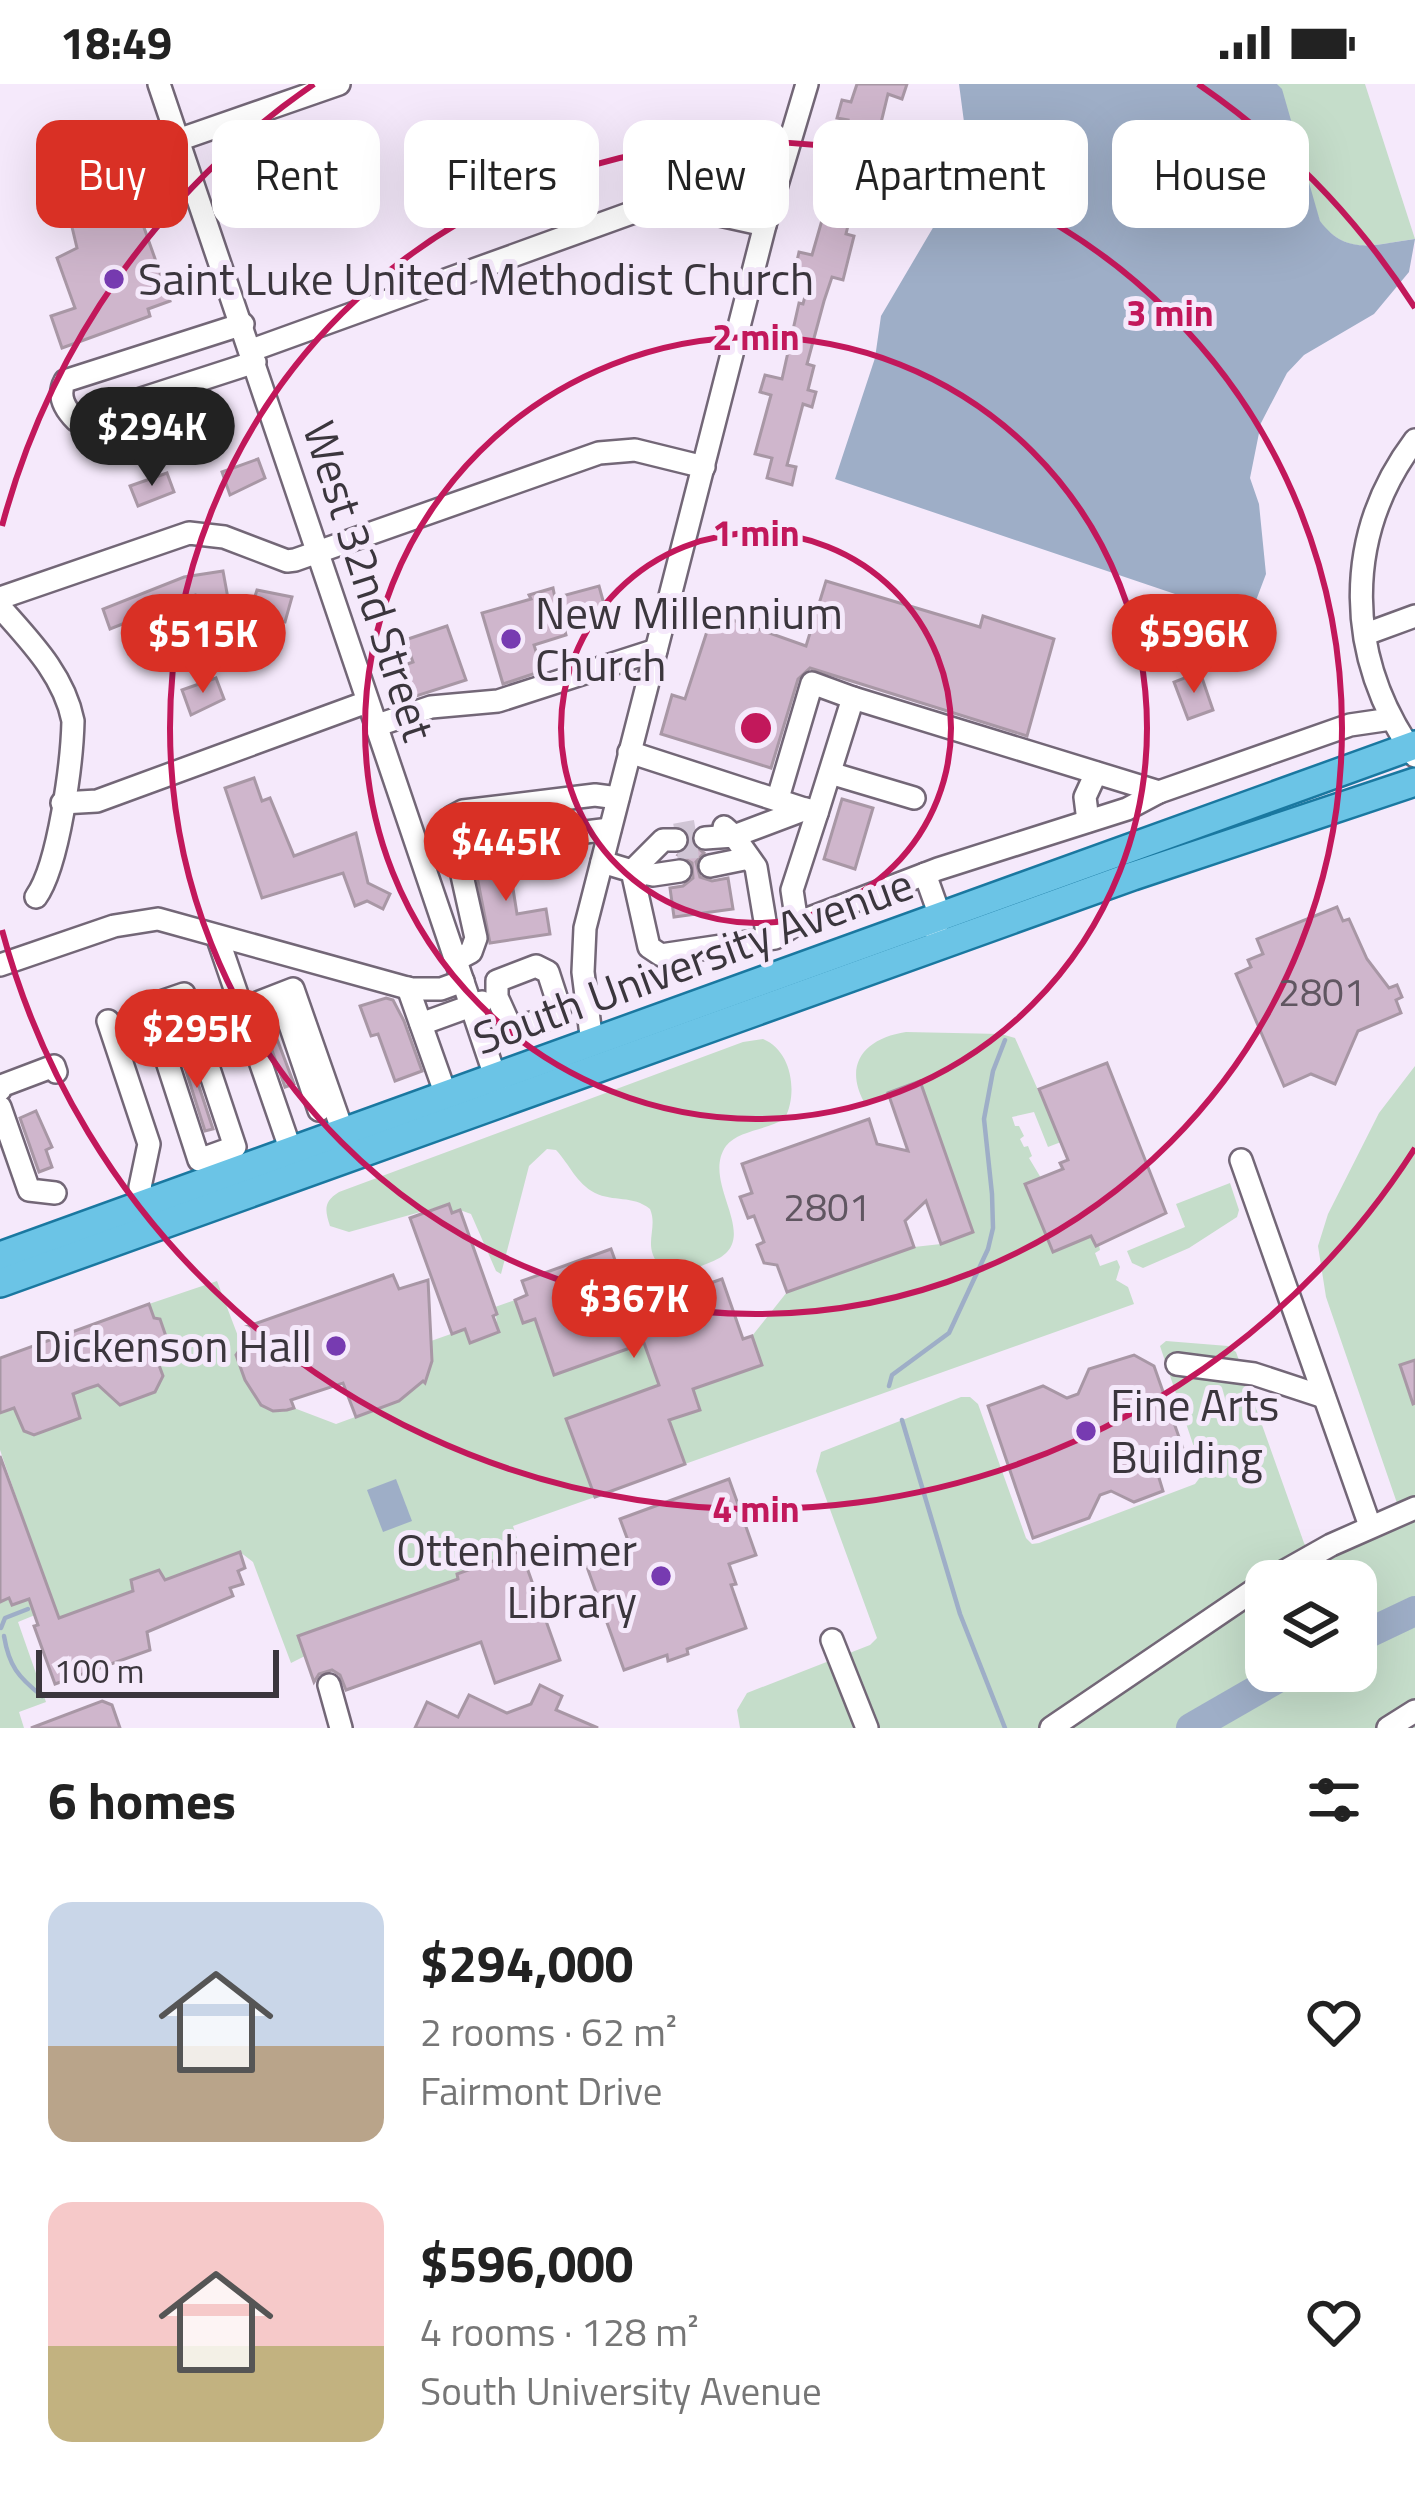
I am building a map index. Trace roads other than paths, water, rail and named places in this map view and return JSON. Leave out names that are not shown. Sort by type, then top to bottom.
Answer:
[{"type":"main road","name":"South University Avenue","points":[[0,1256],[146,1204],[199,1172],[291,1151],[446,1095],[500,1090],[592,1043],[1413,749]]},
{"type":"main road","name":"South University Avenue","points":[[0,1282],[500,1090],[904,959],[1196,854],[1415,782]]},
{"type":"street","name":"West 32nd Street","points":[[159,84],[171,120]]},
{"type":"street","points":[[188,137],[339,84]]},
{"type":"street","points":[[789,144],[807,84]]},
{"type":"street","name":"West 32nd Street","points":[[188,168],[500,1090]]},
{"type":"street","points":[[243,324],[65,381],[64,406],[76,420],[623,216]]},
{"type":"street","points":[[592,1043],[584,977],[586,928],[764,228]]},
{"type":"street","points":[[1413,749],[1378,692],[1366,634],[1362,576],[1366,536],[1379,497],[1415,440]]},
{"type":"street","points":[[36,897],[52,860],[72,737],[70,704],[55,674],[0,602],[189,533],[224,537],[287,561],[320,553],[599,452],[635,450],[704,467]]},
{"type":"street","points":[[1366,634],[1415,616]]},
{"type":"street","points":[[375,725],[431,707],[498,701],[656,650]]},
{"type":"street","points":[[778,799],[812,683],[1159,791]]},
{"type":"street","points":[[797,923],[792,890],[811,811],[830,773],[853,698]]},
{"type":"street","points":[[62,803],[97,801],[367,702]]},
{"type":"street","points":[[632,871],[649,947],[662,955],[768,940],[797,923],[925,874],[1127,808],[1159,791],[1350,725],[1391,718]]},
{"type":"street","points":[[629,752],[811,811]]},
{"type":"street","points":[[1088,821],[1085,797],[1096,772]]},
{"type":"street","points":[[830,773],[914,798]]},
{"type":"street","points":[[0,965],[136,921],[158,920],[427,990],[460,970],[476,938],[450,829],[452,818],[463,811],[595,795],[618,798]]},
{"type":"street","points":[[768,940],[756,867],[740,847],[722,826],[707,847],[740,847],[811,811]]},
{"type":"street","points":[[454,844],[474,846],[610,830]]},
{"type":"street","points":[[602,862],[632,871],[653,875],[672,850],[632,871]]},
{"type":"street","points":[[904,959],[932,937],[940,916],[925,874]]},
{"type":"street","points":[[940,916],[963,925],[995,926]]},
{"type":"street","points":[[217,936],[291,1151]]},
{"type":"street","points":[[282,954],[324,1102]]},
{"type":"street","points":[[536,966],[548,972],[555,988],[557,1015],[519,1029],[505,1021],[495,988],[502,977],[536,966]]},
{"type":"street","points":[[555,988],[584,977]]},
{"type":"street","points":[[408,988],[446,1095]]},
{"type":"street","points":[[242,1009],[293,989]]},
{"type":"street","points":[[184,994],[235,1147],[199,1172],[149,1006],[184,994]]},
{"type":"street","points":[[421,1024],[497,997]]},
{"type":"street","points":[[280,1119],[277,1092],[252,1016],[262,1006],[276,1007],[287,1016],[308,1077],[343,1132]]},
{"type":"street","points":[[141,1009],[199,1172]]},
{"type":"street","points":[[108,1021],[149,1144],[140,1187],[146,1204]]},
{"type":"street","points":[[0,1090],[2,1085],[55,1066],[56,1072]]},
{"type":"street","points":[[0,1107],[28,1190],[55,1193]]},
{"type":"street","points":[[1240,1160],[1370,1526]]},
{"type":"street","points":[[1177,1364],[1254,1374],[1324,1397]]},
{"type":"street","points":[[1306,1560],[1415,1508]]},
{"type":"street","points":[[1051,1728],[1245,1595]]},
{"type":"street","points":[[832,1640],[867,1728]]},
{"type":"street","points":[[329,1685],[341,1728]]},
{"type":"street","points":[[1388,1728],[1415,1711]]},
{"type":"water","points":[[959,84],[1277,84],[1291,120],[1112,120],[1112,228],[1309,228],[1309,183],[1320,221],[1341,240],[1375,245],[1415,239],[1409,272],[1374,314],[1304,355],[1287,373],[1261,423],[1250,478],[1259,504],[1266,574],[1249,619],[835,479],[875,358],[881,316],[933,228],[1088,228],[1088,120],[964,120]]},
{"type":"water","points":[[396,1479],[412,1521],[383,1532],[367,1490]]},
{"type":"waterway","points":[[889,1386],[892,1375],[949,1333],[988,1249],[992,1194],[984,1119],[993,1071],[1005,1040]]},
{"type":"waterway","points":[[902,1420],[960,1614],[1005,1728]]},
{"type":"waterway","points":[[1,1628],[5,1618],[28,1609]]},
{"type":"waterway","points":[[1377,1629],[1415,1611]]},
{"type":"waterway","points":[[4,1636],[16,1670],[42,1696]]},
{"type":"waterway","points":[[1191,1728],[1254,1692]]},
{"type":"tunnel","points":[[675,834],[704,829]]},
{"type":"tunnel","points":[[677,849],[707,847]]},
{"type":"place","name":"Saint Luke United Methodist Church","points":[[114,279]]},
{"type":"place","name":"New Millennium Church","points":[[511,639]]},
{"type":"place","name":"Dickenson Hall","points":[[336,1346]]},
{"type":"place","name":"Fine Arts Building","points":[[1086,1431]]},
{"type":"place","name":"Ottenheimer Library","points":[[661,1576]]}]
